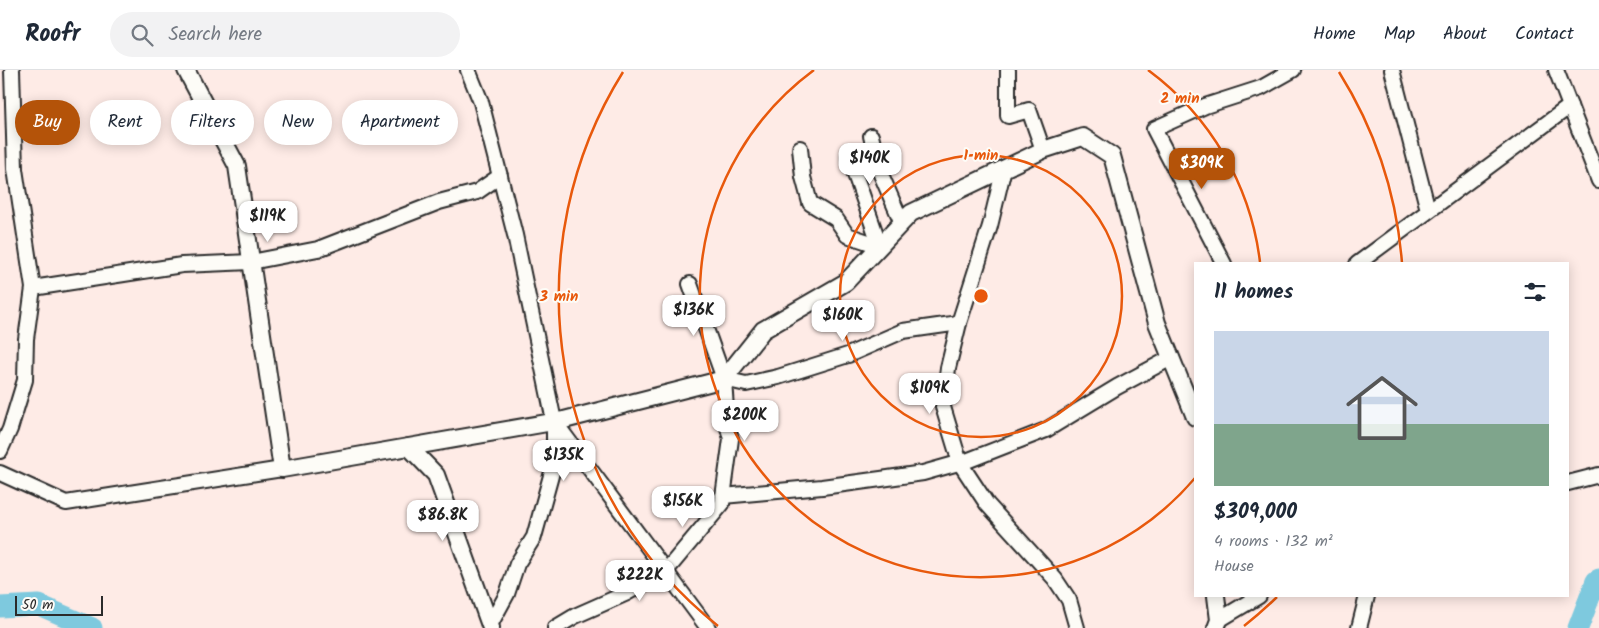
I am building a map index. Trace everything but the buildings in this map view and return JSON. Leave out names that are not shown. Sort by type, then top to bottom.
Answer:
[{"type":"street","points":[[0,451],[10,429],[25,380],[26,340],[33,288],[15,169],[12,70]]},
{"type":"street","points":[[186,70],[237,166],[282,470]]},
{"type":"street","points":[[468,70],[481,102],[515,234],[554,421],[552,472],[534,537],[517,564],[507,594],[490,626]]},
{"type":"street","points":[[1008,70],[1008,116],[1030,110],[1043,150]]},
{"type":"street","points":[[1223,262],[1154,129],[1205,106],[1261,88],[1293,70]]},
{"type":"street","points":[[1392,70],[1428,210]]},
{"type":"street","points":[[1561,72],[1570,106],[1599,180]]},
{"type":"street","points":[[1359,262],[1570,106]]},
{"type":"street","points":[[871,136],[880,172],[902,223]]},
{"type":"street","points":[[724,379],[764,330],[846,282],[911,213],[1043,150],[1083,137],[1112,156],[1157,323],[1194,414]]},
{"type":"street","points":[[800,148],[803,177],[810,203],[836,219],[847,235],[880,246]]},
{"type":"street","points":[[849,157],[880,246]]},
{"type":"street","points":[[1004,168],[990,226],[959,323],[948,368],[942,407],[960,463],[987,504],[1069,600],[1077,628]]},
{"type":"street","points":[[33,288],[182,264],[251,262],[318,249],[439,202],[477,192],[500,176]]},
{"type":"street","points":[[555,628],[575,616],[627,593],[666,571],[722,504],[731,439],[727,424],[724,379],[690,284]]},
{"type":"street","points":[[0,473],[66,503],[282,470],[554,421],[724,379],[746,384],[778,378],[848,355],[903,331],[959,323]]},
{"type":"street","points":[[723,496],[862,482],[923,473],[960,463],[1046,430],[1117,387],[1172,358]]},
{"type":"street","points":[[554,421],[708,628]]},
{"type":"street","points":[[409,447],[436,475],[490,626]]},
{"type":"street","points":[[1569,482],[1599,475]]},
{"type":"street","points":[[1216,597],[1217,624]]},
{"type":"street","points":[[1217,624],[1258,597]]},
{"type":"street","points":[[1359,628],[1367,597]]},
{"type":"water","points":[[1599,572],[1599,600],[1590,613],[1579,612],[1589,585]]},
{"type":"waterway","points":[[1578,628],[1596,581],[1599,579]]},
{"type":"waterway","points":[[0,607],[39,605],[92,628]]}]
